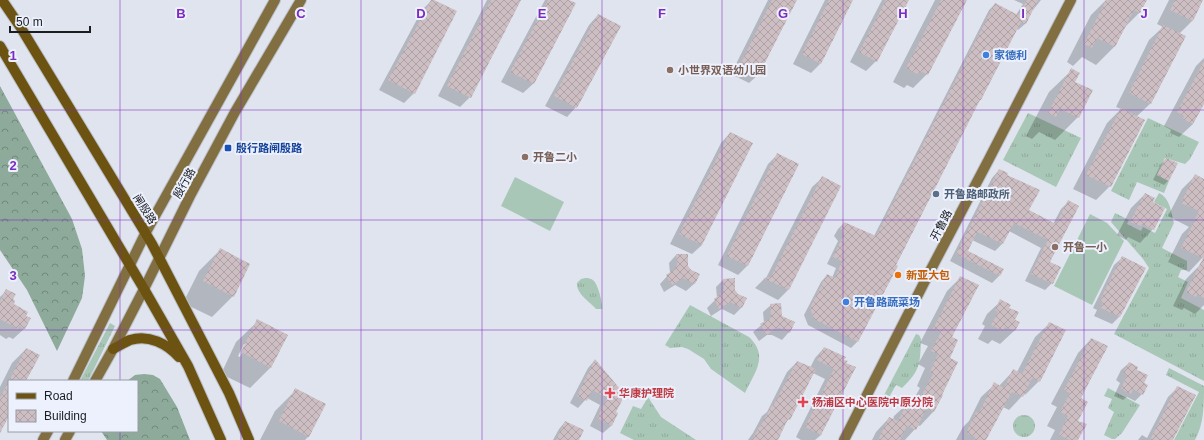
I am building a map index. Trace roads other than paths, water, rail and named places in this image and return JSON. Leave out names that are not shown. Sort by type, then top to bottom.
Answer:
[{"type":"main road","name":"闸殷路","points":[[2,0],[21,28],[146,232],[229,393],[249,440]]},
{"type":"main road","name":"殷行路","points":[[72,380],[146,232],[275,0]]},
{"type":"main road","name":"殷行路","points":[[96,380],[144,289],[181,213],[235,112],[301,0]]},
{"type":"main road","name":"开鲁路","points":[[844,440],[1071,0]]},
{"type":"main road","points":[[0,46],[130,263],[188,366],[221,440]]},
{"type":"main road","points":[[113,349],[130,340],[154,340],[173,351],[188,366]]},
{"type":"place","name":"家德利","points":[[986,55]]},
{"type":"place","name":"小世界双语幼儿园","points":[[670,70]]},
{"type":"place","name":"殷行路闸殷路","points":[[228,148]]},
{"type":"place","name":"开鲁二小","points":[[525,157]]},
{"type":"place","name":"开鲁路邮政所","points":[[936,194]]},
{"type":"place","name":"开鲁一小","points":[[1055,247]]},
{"type":"place","name":"新亚大包","points":[[898,275]]},
{"type":"place","name":"开鲁路蔬菜场","points":[[846,302]]},
{"type":"place","name":"华康护理院","points":[[610,393]]},
{"type":"place","name":"杨浦区中心医院中原分院","points":[[803,402]]}]
